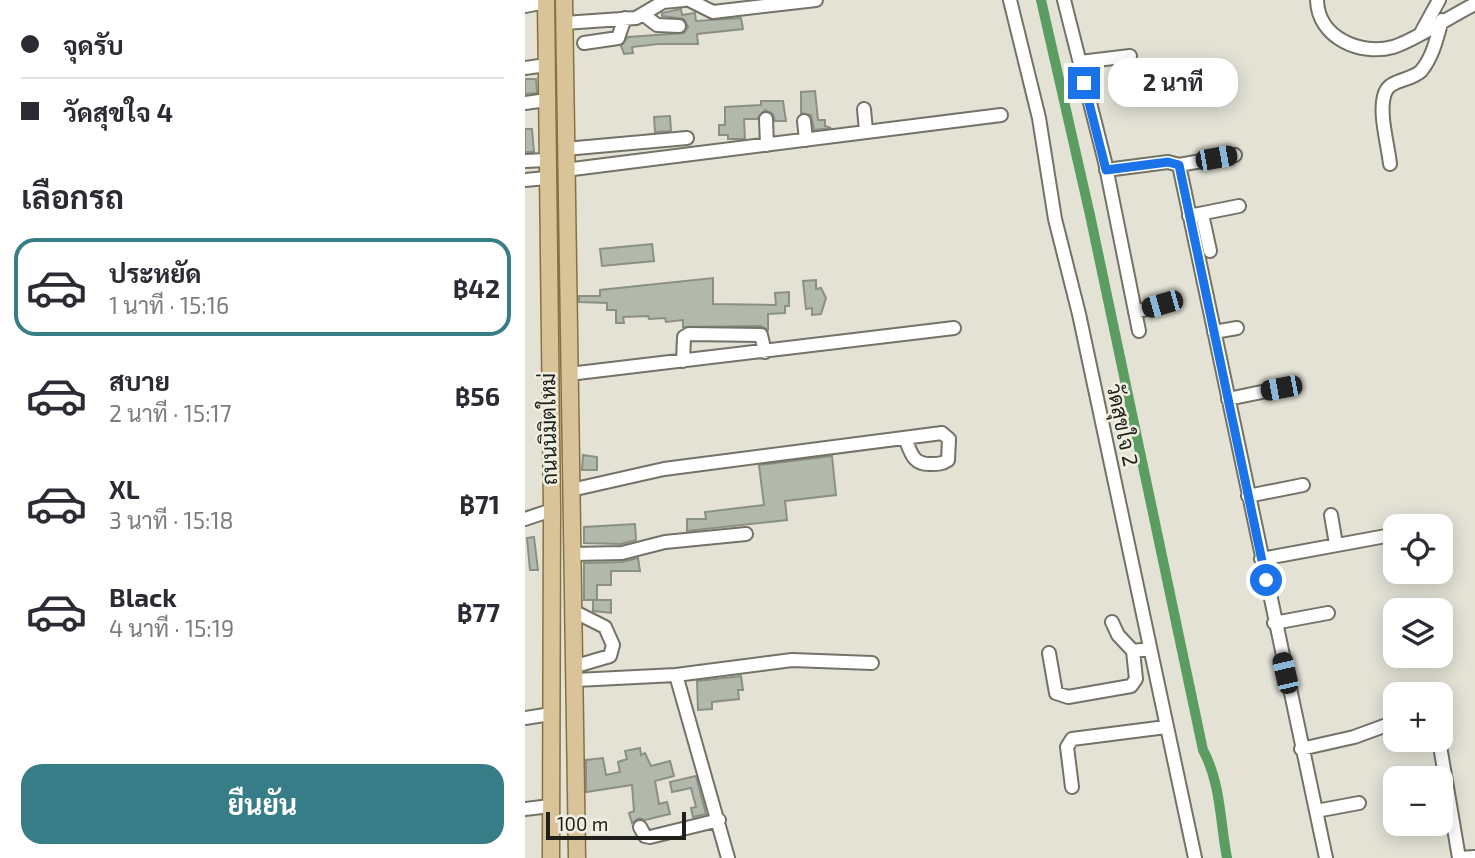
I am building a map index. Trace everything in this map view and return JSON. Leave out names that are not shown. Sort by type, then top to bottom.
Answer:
[{"type":"main road","name":"ถนนนิมิตใหม่","points":[[563,0],[579,857]]},
{"type":"main road","name":"ถนนนิมิตใหม่","points":[[546,1],[552,510],[551,858]]},
{"type":"street","points":[[563,23],[644,15],[663,2],[686,0],[713,12],[816,0]]},
{"type":"street","name":"วัดสุขใจ 2","points":[[1010,0],[1039,118],[1055,219],[1079,314],[1195,858]]},
{"type":"street","points":[[1064,0],[1106,170],[1139,331]]},
{"type":"street","points":[[1317,0],[1332,35],[1349,45],[1373,48],[1394,47],[1475,4]]},
{"type":"street","points":[[1422,31],[1439,0]]},
{"type":"street","points":[[525,6],[546,1]]},
{"type":"street","points":[[644,15],[657,25],[679,26]]},
{"type":"street","points":[[564,43],[618,38],[625,18]]},
{"type":"street","points":[[1390,164],[1383,108],[1385,92],[1391,84],[1419,73],[1429,60],[1442,20]]},
{"type":"street","points":[[582,21],[584,43]]},
{"type":"street","points":[[1080,62],[1130,56]]},
{"type":"street","points":[[525,68],[545,65]]},
{"type":"street","points":[[525,103],[546,100]]},
{"type":"street","points":[[864,109],[866,131]]},
{"type":"street","points":[[565,170],[1001,115]]},
{"type":"street","points":[[766,119],[767,145]]},
{"type":"street","points":[[804,121],[806,140]]},
{"type":"street","points":[[565,149],[687,138]]},
{"type":"street","points":[[1106,170],[1168,162],[1179,165],[1235,155]]},
{"type":"street","points":[[525,161],[546,160]]},
{"type":"street","points":[[1179,165],[1210,251]]},
{"type":"street","points":[[525,180],[546,178]]},
{"type":"street","points":[[1195,215],[1239,206]]},
{"type":"street","points":[[1195,215],[1214,332],[1326,858]]},
{"type":"street","points":[[1135,312],[1162,304]]},
{"type":"street","points":[[569,374],[954,328]]},
{"type":"street","points":[[1214,332],[1237,328]]},
{"type":"street","points":[[683,361],[684,337],[689,334],[761,335],[765,352]]},
{"type":"street","points":[[1228,399],[1281,388]]},
{"type":"street","points":[[571,490],[664,469],[905,438]]},
{"type":"street","points":[[1248,496],[1303,485]]},
{"type":"street","points":[[525,519],[552,510]]},
{"type":"street","points":[[1331,514],[1336,544]]},
{"type":"street","points":[[573,554],[622,553],[665,542],[746,534]]},
{"type":"street","points":[[1261,559],[1383,537]]},
{"type":"street","points":[[575,612],[605,627],[613,645],[610,656],[576,673]]},
{"type":"street","points":[[1274,623],[1328,613]]},
{"type":"street","points":[[1049,653],[1056,693],[1068,697],[1131,686],[1136,679],[1133,651],[1118,635],[1112,622]]},
{"type":"street","points":[[1133,651],[1149,649]]},
{"type":"street","points":[[576,673],[676,675],[792,660],[872,663]]},
{"type":"street","points":[[676,675],[728,858]]},
{"type":"street","points":[[525,718],[551,714]]},
{"type":"street","points":[[1301,749],[1354,737],[1383,726]]},
{"type":"street","points":[[1072,787],[1067,747],[1072,739],[1166,727]]},
{"type":"street","points":[[1441,752],[1459,858],[1475,857]]},
{"type":"street","points":[[1316,811],[1359,803]]},
{"type":"street","points":[[525,808],[550,806]]},
{"type":"street","points":[[640,827],[645,836],[650,837],[719,820]]},
{"type":"building","points":[[681,9],[682,15],[695,13],[696,21],[741,18],[743,29],[697,34],[698,44],[632,47],[633,53],[624,54],[621,46],[628,37],[684,33],[688,27],[684,19],[662,16],[662,13]]},
{"type":"building","points":[[525,79],[536,79],[537,93],[525,94]]},
{"type":"building","points":[[815,91],[818,120],[825,120],[825,126],[831,128],[814,130],[811,115],[801,113],[801,92]]},
{"type":"building","points":[[761,101],[783,101],[786,121],[775,121],[773,114],[765,110],[757,119],[744,119],[745,139],[728,139],[728,135],[719,135],[719,125],[725,125],[725,107],[761,105]]},
{"type":"building","points":[[670,116],[671,131],[655,132],[654,117]]},
{"type":"building","points":[[525,129],[532,129],[534,152],[525,152]]},
{"type":"building","points":[[652,244],[654,261],[602,266],[600,249]]},
{"type":"building","points":[[713,278],[713,304],[776,305],[775,293],[789,292],[789,306],[785,306],[785,313],[768,314],[768,330],[761,326],[683,327],[683,320],[666,322],[665,318],[649,319],[648,316],[623,317],[624,323],[616,323],[616,310],[607,310],[607,303],[579,302],[579,296],[600,296],[600,290]]},
{"type":"building","points":[[816,280],[816,289],[821,288],[826,298],[821,314],[812,315],[812,308],[806,309],[803,281]]},
{"type":"building","points":[[583,455],[597,457],[597,470],[582,470]]},
{"type":"building","points":[[832,456],[836,495],[785,501],[787,520],[687,531],[687,519],[706,519],[705,512],[764,505],[759,465]]},
{"type":"building","points":[[635,524],[636,540],[621,544],[584,543],[584,527]]},
{"type":"building","points":[[534,537],[538,570],[530,570],[527,538]]},
{"type":"building","points":[[638,558],[640,571],[611,571],[611,585],[597,585],[597,600],[584,600],[584,563],[622,562]]},
{"type":"building","points":[[593,600],[611,600],[611,613],[593,611]]},
{"type":"building","points":[[741,676],[743,690],[738,690],[739,699],[712,702],[712,709],[698,710],[697,681]]},
{"type":"building","points":[[640,748],[641,755],[645,753],[651,766],[670,761],[674,776],[655,781],[659,804],[667,802],[670,814],[645,820],[639,818],[632,823],[629,813],[634,811],[632,785],[586,792],[586,760],[603,758],[606,775],[620,772],[618,762],[627,759],[625,751]]},
{"type":"building","points":[[696,776],[706,814],[693,817],[691,808],[696,807],[691,788],[672,792],[670,782]]},
{"type":"waterway","points":[[1041,0],[1090,215],[1203,750],[1217,789],[1227,858]]},
{"type":"route","points":[[1084,83],[1106,170],[1168,162],[1179,165],[1266,580]]}]
